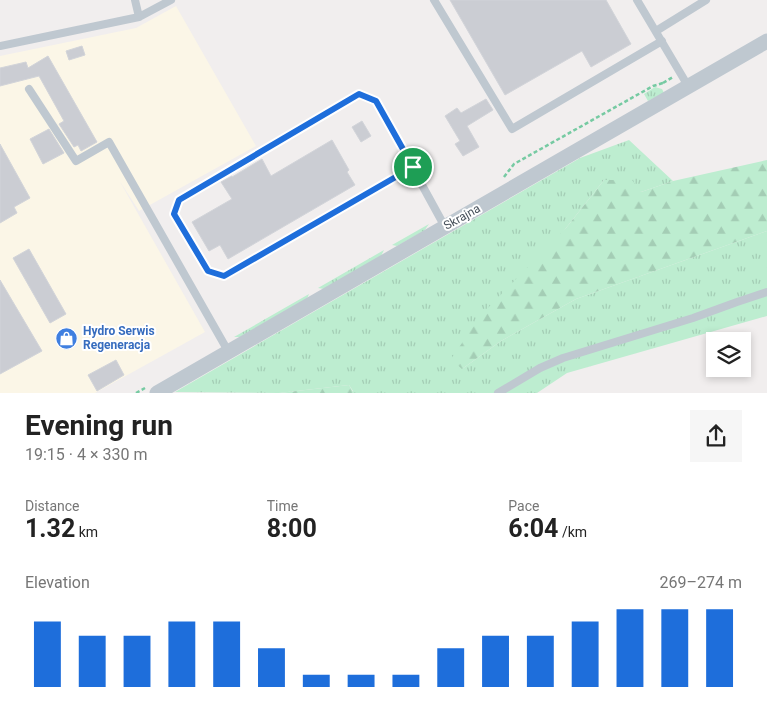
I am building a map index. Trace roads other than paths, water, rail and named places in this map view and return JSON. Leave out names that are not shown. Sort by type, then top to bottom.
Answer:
[{"type":"street","name":"Skrajna","points":[[157,393],[767,41]]},
{"type":"lane","points":[[135,0],[139,17]]},
{"type":"lane","points":[[0,46],[139,17],[172,0]]},
{"type":"lane","points":[[434,0],[512,129],[662,41]]},
{"type":"lane","points":[[637,0],[688,86]]},
{"type":"lane","points":[[656,31],[706,0]]},
{"type":"lane","points":[[29,89],[76,161],[110,142],[228,351]]},
{"type":"lane","points":[[413,167],[224,276],[208,271],[174,214],[179,200],[359,94],[376,101],[413,167],[445,226]]},
{"type":"lane","points":[[498,393],[540,368],[563,358],[692,318],[767,292]]},
{"type":"place","name":"Hydro Serwis Regeneracja","points":[[67,338]]}]
